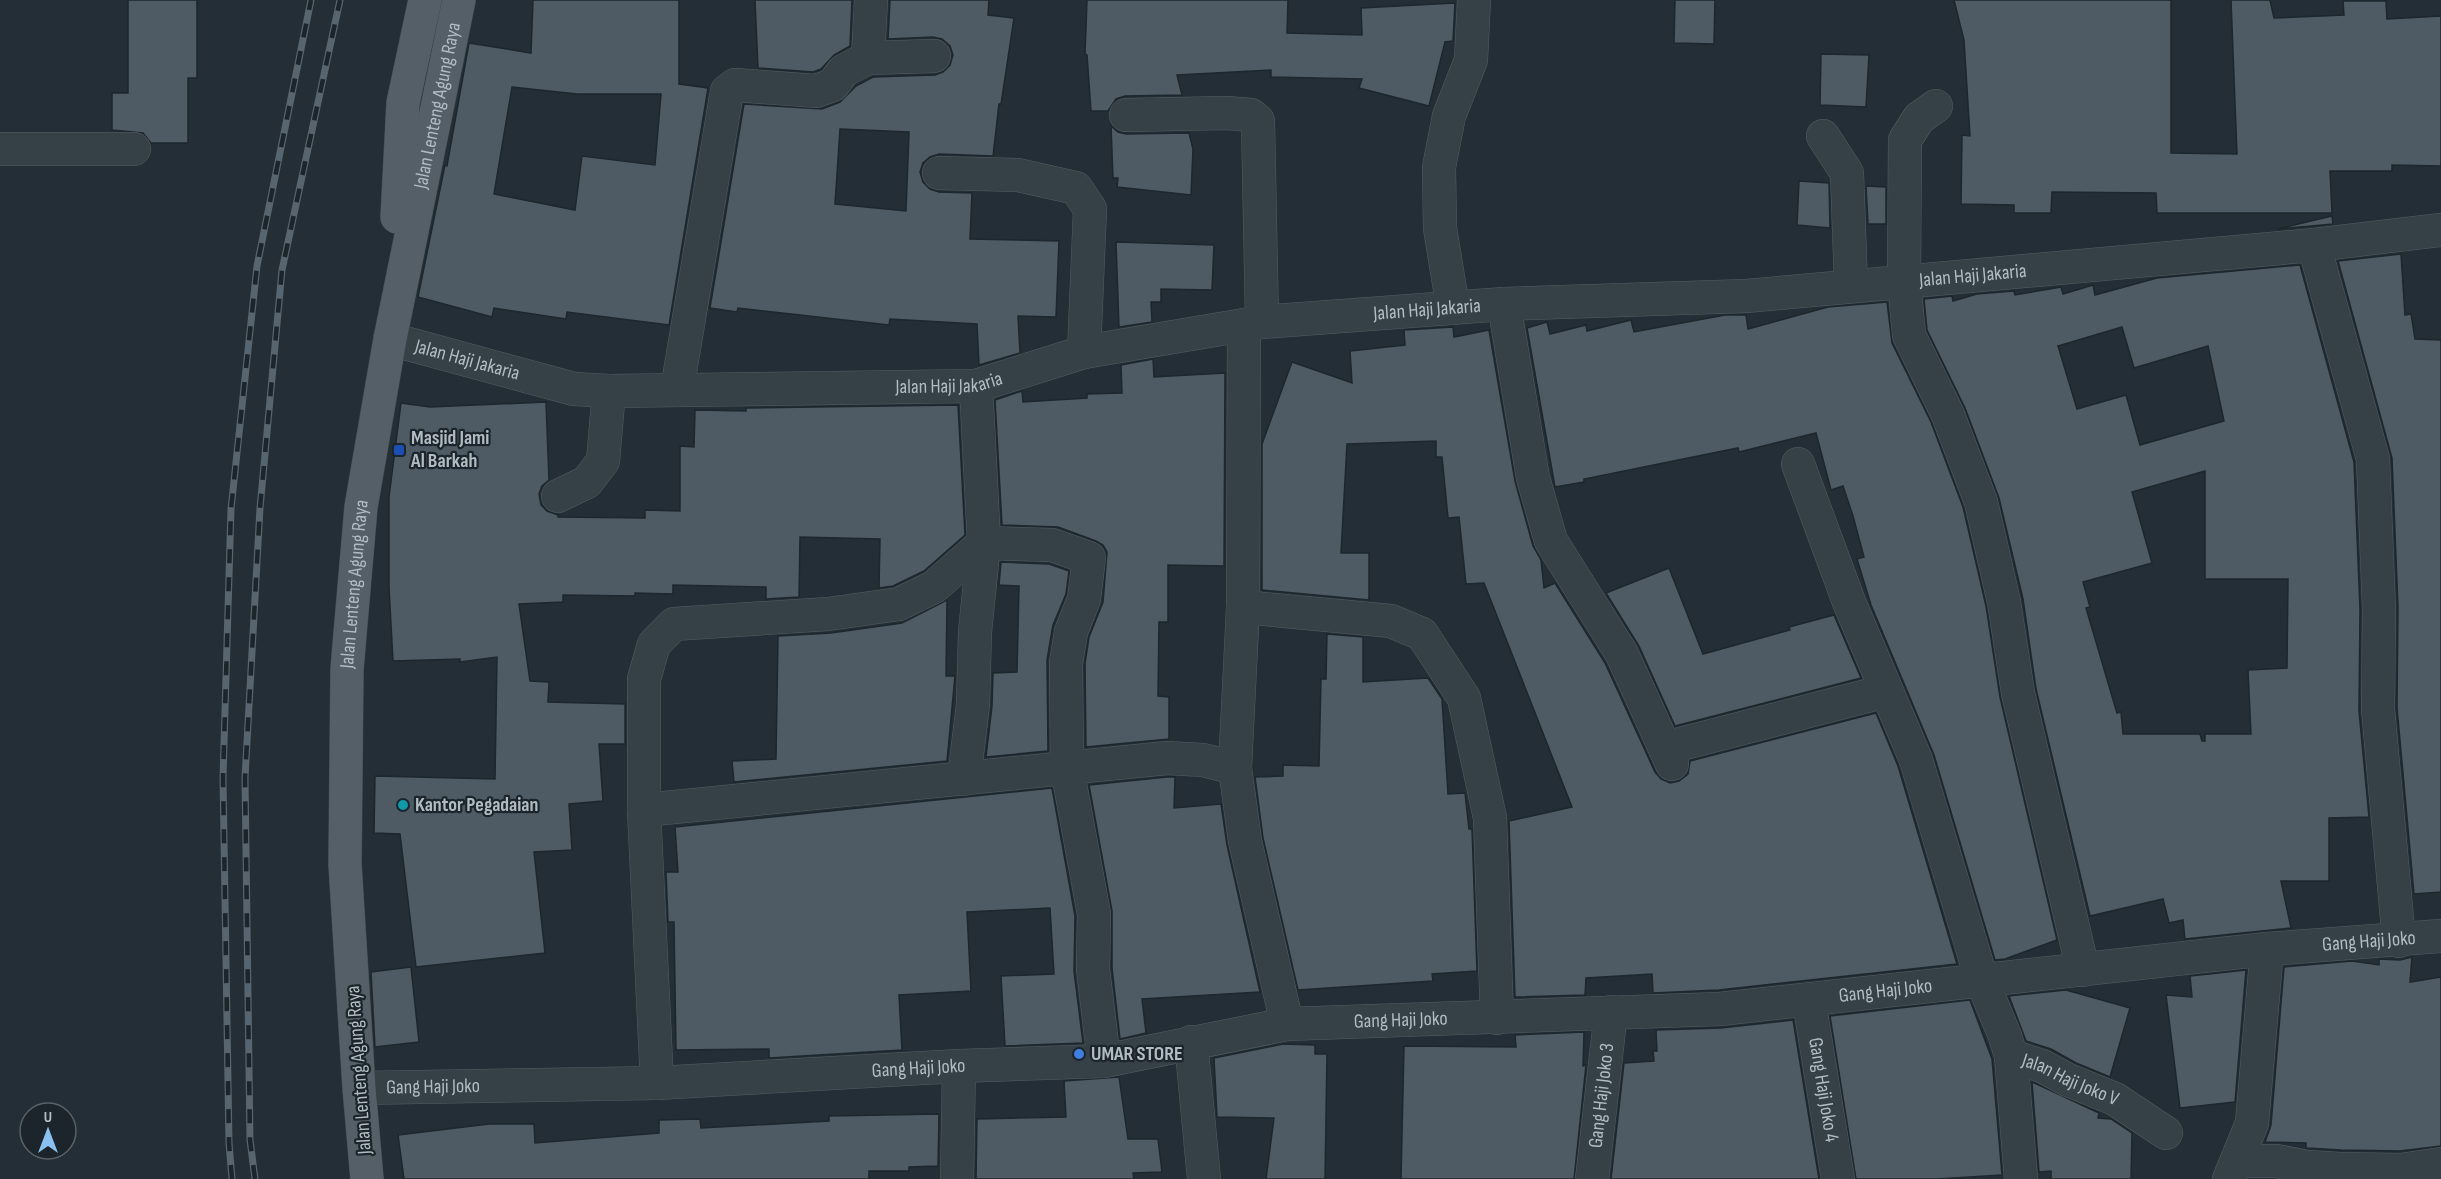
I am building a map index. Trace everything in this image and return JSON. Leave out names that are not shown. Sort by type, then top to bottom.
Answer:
[{"type":"main road","points":[[390,339],[403,103],[425,0]]},
{"type":"main road","name":"Jalan Lenteng Agung Raya","points":[[367,1179],[345,864],[346,669],[361,507],[390,339],[459,0]]},
{"type":"street","points":[[868,58],[871,0]]},
{"type":"street","points":[[1453,308],[1440,228],[1439,167],[1449,116],[1471,60],[1474,0]]},
{"type":"street","points":[[676,390],[727,91],[735,86],[816,91],[833,86],[843,71],[868,58],[934,56]]},
{"type":"street","points":[[1936,106],[1919,118],[1905,140],[1904,281],[1909,335],[1948,415],[1981,502],[2004,602],[2018,693],[2083,970]]},
{"type":"street","points":[[1126,115],[1241,113],[1258,121],[1243,607],[1235,768],[1245,842],[1287,1024]]},
{"type":"street","points":[[1823,136],[1847,173],[1851,286]]},
{"type":"street","points":[[0,149],[134,149]]},
{"type":"street","points":[[939,173],[1018,175],[1076,188],[1083,196],[1090,209],[1084,352]]},
{"type":"street","name":"Jalan Haji Jakaria","points":[[390,339],[574,389],[609,391],[976,386],[1084,352],[1253,324],[1504,304],[1746,296],[2313,245],[2441,230]]},
{"type":"street","points":[[2313,245],[2373,459],[2379,609],[2378,709],[2399,941]]},
{"type":"street","name":"Jalan Haji Jakaria","points":[[1504,304],[1533,478],[1551,541],[1622,654],[1669,756],[1886,691]]},
{"type":"street","points":[[964,779],[973,704],[975,632],[984,543],[976,386]]},
{"type":"street","points":[[558,496],[587,482],[603,461],[609,391]]},
{"type":"street","name":"Jalan Haji Joko V","points":[[1798,464],[1849,602],[1916,760],[1982,981],[2011,1056],[2042,1066],[2068,1080],[2115,1099],[2166,1133]]},
{"type":"street","points":[[657,1083],[644,810],[644,679],[654,644],[674,624],[828,614],[899,604],[934,587],[984,543],[1052,545],[1089,558],[1084,599],[1071,632],[1066,663],[1067,768],[1094,914],[1093,969],[1104,1061]]},
{"type":"street","points":[[1243,607],[1391,621],[1422,634],[1464,698],[1490,818],[1497,1018]]},
{"type":"street","points":[[644,810],[1167,758],[1203,760],[1235,768]]},
{"type":"street","name":"Gang Haji Joko","points":[[359,1088],[657,1083],[959,1066],[1104,1061],[1287,1024],[1720,1009],[2267,949],[2399,941],[2441,936]]},
{"type":"street","points":[[2233,1170],[2252,1123],[2267,949]]},
{"type":"street","name":"Gang Haji Joko 4","points":[[1809,1001],[1838,1179]]},
{"type":"street","name":"Gang Haji Joko 3","points":[[1592,1179],[1611,1012]]},
{"type":"street","points":[[1191,1042],[1204,1179]]},
{"type":"street","points":[[2011,1056],[2021,1179]]},
{"type":"street","points":[[957,1179],[959,1066]]},
{"type":"street","points":[[2233,1170],[2276,1161],[2307,1167],[2340,1169],[2401,1170],[2441,1164]]},
{"type":"building","points":[[128,0],[197,0],[197,78],[188,78],[188,143],[151,143],[143,133],[112,130],[112,93],[128,93]]},
{"type":"building","points":[[533,0],[679,0],[679,84],[708,88],[669,325],[567,312],[566,319],[494,308],[492,317],[418,297],[445,165],[447,166],[469,43],[531,53]],"holes":[[[512,87],[577,94],[661,94],[655,165],[582,156],[575,210],[494,194]]]},
{"type":"building","points":[[755,0],[852,0],[850,46],[834,55],[821,69],[813,72],[758,68]]},
{"type":"building","points":[[890,0],[989,0],[988,15],[1014,18],[1001,104],[999,104],[993,156],[939,154],[923,163],[920,172],[923,182],[930,189],[939,192],[972,193],[970,239],[1059,241],[1056,317],[1018,316],[1020,353],[979,365],[977,324],[890,319],[889,325],[738,308],[737,312],[710,308],[744,104],[822,109],[840,102],[856,86],[873,77],[935,75],[943,72],[950,65],[953,55],[950,46],[942,39],[933,37],[888,39]],"holes":[[[840,129],[909,132],[906,211],[835,204]]]},
{"type":"building","points":[[1087,0],[1288,0],[1287,33],[1362,35],[1361,8],[1455,3],[1453,41],[1445,42],[1429,106],[1359,88],[1362,79],[1271,77],[1271,70],[1177,75],[1182,95],[1125,96],[1116,99],[1108,111],[1091,111],[1087,55],[1085,54]]},
{"type":"building","points":[[1675,0],[1715,0],[1714,44],[1674,43]]},
{"type":"building","points":[[1954,0],[2171,0],[2171,153],[2237,154],[2231,0],[2270,0],[2274,18],[2344,15],[2343,1],[2386,1],[2387,19],[2441,16],[2441,166],[2392,165],[2392,171],[2330,171],[2332,213],[2157,213],[2156,193],[2052,192],[2051,213],[2014,213],[2014,205],[1961,204],[1962,135],[1970,136],[1964,40]]},
{"type":"building","points":[[1821,54],[1869,55],[1866,107],[1820,105]]},
{"type":"building","points":[[1111,126],[1118,132],[1126,134],[1189,133],[1193,149],[1191,195],[1117,187],[1118,178],[1113,178]]},
{"type":"building","points":[[1799,181],[1829,183],[1830,228],[1797,225]]},
{"type":"building","points":[[1866,186],[1886,187],[1886,224],[1868,224]]},
{"type":"building","points":[[2332,216],[2333,224],[2278,229]]},
{"type":"building","points":[[1116,242],[1214,245],[1212,290],[1161,289],[1161,302],[1151,302],[1152,322],[1119,327]]},
{"type":"building","points":[[2401,254],[2405,315],[2411,314],[2415,339],[2441,340],[2441,892],[2414,894],[2397,708],[2398,608],[2392,458],[2338,261]]},
{"type":"building","points":[[2300,265],[2354,462],[2360,609],[2359,711],[2369,817],[2329,818],[2329,881],[2281,881],[2291,928],[2185,939],[2183,920],[2169,923],[2163,899],[2090,916],[2036,689],[2023,599],[1999,498],[1965,408],[1927,330],[1924,299],[1952,296],[1953,301],[1977,294],[2014,291],[2015,295],[2061,287],[2063,294],[2093,285],[2095,295],[2157,278]],"holes":[[[2122,327],[2134,368],[2208,346],[2224,421],[2140,445],[2126,395],[2077,409],[2058,346]],[[2205,471],[2205,579],[2288,579],[2287,668],[2248,670],[2251,734],[2205,734],[2205,741],[2202,741],[2200,734],[2123,734],[2121,712],[2117,713],[2086,608],[2090,607],[2083,582],[2152,563],[2132,492]]]},
{"type":"building","points":[[1887,302],[1892,343],[1931,422],[1963,507],[1986,606],[2000,697],[2057,940],[2005,959],[1995,960],[1934,755],[1871,605],[1857,559],[1864,557],[1843,486],[1831,490],[1816,433],[1739,452],[1738,448],[1555,487],[1527,328],[1547,322],[1550,334],[1586,325],[1587,331],[1631,320],[1634,332],[1725,315],[1746,315],[1748,329],[1828,307]]},
{"type":"building","points":[[1453,327],[1454,337],[1489,330],[1515,481],[1533,546],[1541,560],[1544,588],[1555,583],[1605,663],[1655,772],[1661,779],[1670,783],[1679,781],[1688,774],[1690,761],[1876,713],[1898,766],[1957,964],[1719,990],[1653,993],[1652,974],[1586,978],[1585,995],[1515,997],[1509,821],[1572,807],[1484,583],[1466,584],[1459,517],[1448,518],[1442,457],[1436,457],[1436,441],[1347,444],[1341,553],[1369,553],[1369,600],[1262,590],[1262,444],[1292,362],[1352,383],[1350,351],[1405,345],[1404,330]]},
{"type":"building","points":[[1153,359],[1154,377],[1225,373],[1224,566],[1168,565],[1168,622],[1159,622],[1158,696],[1169,697],[1169,739],[1086,747],[1085,664],[1089,637],[1103,602],[1107,552],[1103,545],[1096,541],[1058,527],[1002,525],[995,400],[1022,391],[1023,402],[1087,398],[1087,394],[1122,393],[1121,365]]},
{"type":"building","points":[[546,402],[549,480],[542,486],[539,494],[541,505],[558,517],[645,518],[645,510],[680,511],[680,446],[694,447],[695,410],[746,411],[746,408],[958,405],[965,535],[924,571],[893,586],[879,588],[880,539],[800,537],[799,597],[766,599],[766,587],[673,585],[673,594],[563,595],[563,602],[519,604],[530,681],[549,682],[548,702],[625,704],[625,744],[599,744],[603,801],[569,804],[572,850],[534,852],[545,953],[416,967],[400,834],[374,833],[375,776],[495,779],[497,657],[460,662],[460,659],[393,661],[389,588],[389,497],[401,403],[430,407]]},
{"type":"building","points":[[1001,562],[1049,564],[1069,571],[1066,594],[1053,625],[1047,660],[1048,751],[986,757],[993,673],[1017,672],[1019,586],[999,585]]},
{"type":"building","points":[[1669,568],[1703,654],[1790,630],[1789,627],[1834,615],[1861,678],[1675,726],[1639,646],[1606,593]]},
{"type":"building","points":[[947,600],[946,676],[955,676],[947,761],[734,782],[732,761],[776,759],[778,636],[831,633],[902,623]]},
{"type":"building","points":[[1327,634],[1363,637],[1363,682],[1428,678],[1442,699],[1448,794],[1465,793],[1469,829],[1472,829],[1477,971],[1432,974],[1433,981],[1298,990],[1263,838],[1255,777],[1283,776],[1283,765],[1319,766],[1321,679],[1326,679]]},
{"type":"building","points":[[1175,777],[1174,808],[1221,804],[1227,845],[1260,992],[1142,999],[1146,1033],[1120,1039],[1112,968],[1112,911],[1089,785]]},
{"type":"building","points":[[1052,788],[1075,916],[1074,971],[1083,1043],[1005,1046],[1001,976],[1054,974],[1050,908],[967,912],[971,991],[899,995],[902,1050],[769,1058],[769,1049],[676,1050],[674,922],[668,922],[666,872],[678,872],[675,827]]},
{"type":"building","points":[[2412,957],[2410,982],[2441,977],[2441,1146],[2400,1151],[2341,1150],[2306,1148],[2306,1143],[2265,1142],[2271,1125],[2284,967],[2352,961],[2379,965],[2379,959],[2400,960]]},
{"type":"building","points":[[411,967],[419,1042],[375,1047],[371,972]]},
{"type":"building","points":[[2246,970],[2235,1102],[2180,1108],[2166,995],[2192,997],[2190,976]]},
{"type":"building","points":[[2066,990],[2130,1008],[2110,1077],[2076,1063],[2051,1049],[2026,1041],[2009,996]]},
{"type":"building","points":[[1970,1000],[1992,1059],[2002,1175],[1937,1179],[1856,1179],[1830,1016]]},
{"type":"building","points":[[1793,1020],[1819,1179],[1611,1179],[1624,1063],[1654,1061],[1653,1051],[1657,1051],[1656,1030],[1721,1028]]},
{"type":"building","points":[[1584,1032],[1583,1066],[1586,1065],[1574,1179],[1401,1179],[1404,1046],[1516,1047],[1515,1035]]},
{"type":"building","points":[[1283,1044],[1315,1045],[1315,1054],[1327,1054],[1325,1179],[1266,1179],[1274,1118],[1217,1117],[1214,1058]]},
{"type":"building","points":[[1119,1077],[1128,1139],[1158,1139],[1162,1172],[1133,1173],[1134,1179],[976,1179],[977,1119],[1066,1117],[1064,1081]]},
{"type":"building","points":[[2032,1082],[2099,1113],[2098,1118],[2111,1119],[2132,1133],[2131,1179],[2051,1179],[2051,1171],[2039,1172]]},
{"type":"building","points":[[939,1114],[938,1166],[909,1167],[909,1171],[869,1171],[869,1179],[404,1179],[398,1135],[489,1124],[534,1124],[535,1143],[659,1133],[659,1120],[700,1119],[701,1128],[829,1121],[829,1116]]},
{"type":"railway","points":[[232,1179],[229,1143],[223,778],[231,509],[257,266],[311,0]]},
{"type":"railway","points":[[255,1179],[250,1140],[245,778],[260,508],[282,270],[340,0]]},
{"type":"place","name":"Masjid Jami Al Barkah","points":[[399,450]]},
{"type":"place","name":"Kantor Pegadaian","points":[[403,805]]},
{"type":"place","name":"UMAR STORE","points":[[1079,1054]]}]
